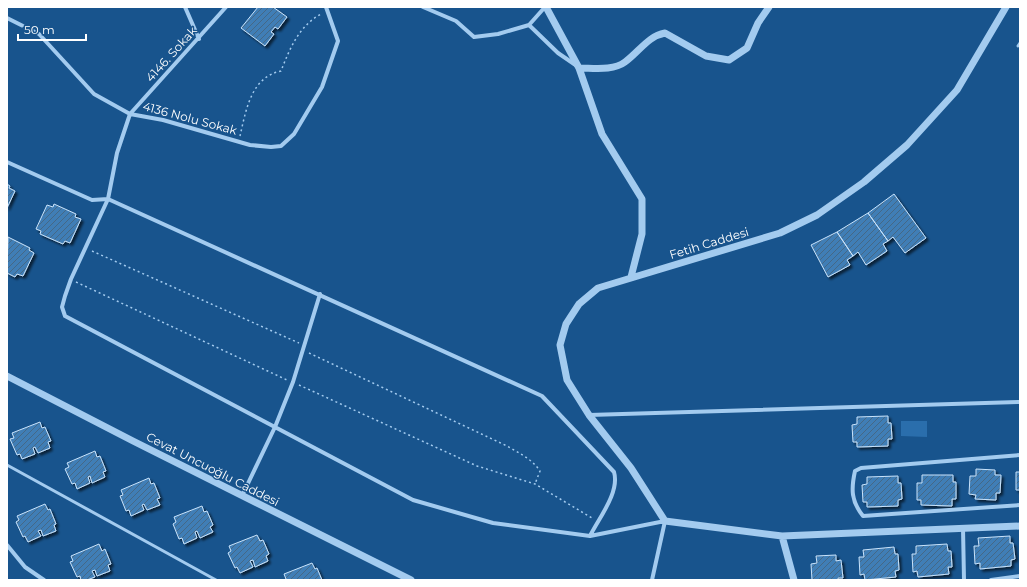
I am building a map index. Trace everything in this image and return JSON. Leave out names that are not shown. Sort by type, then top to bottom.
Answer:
[{"type":"street","points":[[185,7],[198,39]]},
{"type":"street","name":"4146. Sokak","points":[[130,114],[226,7]]},
{"type":"street","points":[[423,7],[433,9],[456,21],[474,37],[498,34],[529,25],[546,7],[565,45],[579,68],[602,134],[642,199],[642,234],[631,277]]},
{"type":"street","points":[[529,25],[558,53],[579,68],[607,68],[624,63],[645,44],[659,34],[665,33],[706,56],[729,60],[747,48],[758,23],[769,7]]},
{"type":"street","name":"Fetih Caddesi","points":[[665,521],[631,468],[589,414],[567,380],[560,345],[566,324],[579,304],[598,288],[780,233],[817,216],[864,182],[907,145],[957,90],[1006,7]]},
{"type":"street","name":"4136 Nolu Sokak","points":[[7,18],[39,34],[94,94],[130,114],[163,120],[238,141],[271,147],[281,146],[287,142],[305,116],[322,87],[338,41],[327,9]]},
{"type":"street","points":[[130,114],[117,153],[108,199],[71,279],[62,306],[65,316],[413,500],[493,523],[590,536],[665,521],[782,536],[1020,526]]},
{"type":"street","points":[[7,162],[92,200],[108,199],[542,396],[614,472],[616,480],[611,497],[590,536]]},
{"type":"street","points":[[242,496],[275,427],[293,382],[320,294]]},
{"type":"street","name":"Cevat Uncuoğlu Caddesi","points":[[7,376],[411,580]]},
{"type":"street","points":[[589,414],[1020,402]]},
{"type":"street","points":[[1020,455],[861,468],[855,471],[852,484],[854,505],[863,516],[1020,505]]},
{"type":"street","points":[[652,580],[665,521]]},
{"type":"street","points":[[963,528],[964,580]]},
{"type":"street","points":[[782,536],[794,580]]},
{"type":"street","points":[[7,545],[25,567],[44,580]]},
{"type":"street","points":[[991,580],[1020,576]]},
{"type":"lane","points":[[7,465],[216,580]]},
{"type":"path","points":[[238,141],[251,94],[270,73],[281,71],[290,48],[303,28],[327,9]]},
{"type":"path","points":[[85,248],[303,348],[519,453],[535,464],[540,471],[535,484]]},
{"type":"path","points":[[71,279],[477,466],[535,484],[598,521]]},
{"type":"shaded area","points":[[901,421],[927,421],[927,437],[901,436]]},
{"type":"building","points":[[258,7],[273,7],[287,17],[278,29],[275,27],[271,32],[274,34],[265,46],[241,28]]},
{"type":"building","points":[[7,184],[10,186],[9,188],[15,191],[7,208]]},
{"type":"building","points":[[894,194],[926,238],[905,253],[893,237],[888,241],[868,213]]},
{"type":"building","points":[[54,204],[76,214],[75,217],[81,219],[70,243],[65,241],[63,244],[40,234],[41,231],[36,229],[47,205],[53,207]]},
{"type":"building","points":[[868,213],[888,241],[883,244],[887,251],[866,265],[858,252],[853,256],[837,232]]},
{"type":"building","points":[[837,232],[853,256],[847,260],[850,265],[828,277],[811,245]]},
{"type":"building","points":[[8,237],[30,248],[29,250],[34,253],[23,276],[17,274],[15,277],[7,273]]},
{"type":"building","points":[[888,416],[888,423],[891,423],[892,439],[888,439],[888,446],[857,447],[857,442],[853,442],[852,425],[857,424],[857,417]]},
{"type":"building","points":[[40,422],[42,428],[45,427],[51,441],[48,442],[50,448],[38,453],[35,447],[33,448],[35,454],[22,459],[20,454],[17,455],[10,439],[14,438],[12,433]]},
{"type":"building","points":[[95,451],[97,457],[100,456],[106,471],[103,472],[105,477],[92,483],[90,476],[88,477],[90,483],[77,489],[75,483],[72,484],[65,469],[69,467],[67,463]]},
{"type":"building","points":[[976,469],[995,470],[995,475],[1001,475],[1000,493],[996,493],[996,500],[975,499],[976,495],[969,494],[970,476],[976,476]]},
{"type":"building","points":[[1016,472],[1020,472],[1020,490],[1016,490]]},
{"type":"building","points":[[922,475],[953,475],[953,482],[956,482],[956,499],[952,499],[952,506],[921,505],[921,500],[917,500],[917,483],[922,483]]},
{"type":"building","points":[[898,476],[898,483],[901,483],[902,499],[898,500],[898,506],[867,507],[867,502],[863,502],[862,485],[867,484],[867,477]]},
{"type":"building","points":[[149,478],[151,484],[154,483],[160,498],[157,499],[160,505],[147,510],[144,504],[142,505],[144,510],[131,516],[129,510],[126,511],[120,496],[123,495],[121,490]]},
{"type":"building","points":[[45,504],[48,510],[50,509],[56,524],[54,525],[56,531],[43,536],[41,530],[38,531],[41,536],[28,542],[25,536],[23,537],[16,522],[19,520],[17,516]]},
{"type":"building","points":[[202,506],[204,512],[207,511],[213,525],[210,527],[213,532],[200,538],[197,531],[195,532],[197,538],[184,544],[182,538],[179,539],[173,524],[176,522],[174,517]]},
{"type":"building","points":[[257,535],[260,541],[263,540],[269,554],[266,556],[268,561],[255,567],[253,560],[250,561],[253,567],[240,573],[237,567],[235,568],[228,553],[231,551],[229,546]]},
{"type":"building","points":[[1010,536],[1010,543],[1013,543],[1015,559],[1011,560],[1011,566],[980,569],[980,563],[975,564],[974,546],[979,546],[978,538]]},
{"type":"building","points":[[99,544],[102,551],[105,549],[111,564],[108,565],[110,571],[97,576],[95,570],[92,571],[95,577],[87,580],[81,580],[80,576],[77,577],[70,562],[73,561],[71,556]]},
{"type":"building","points":[[947,544],[948,551],[951,551],[952,567],[948,567],[949,574],[918,577],[917,571],[913,572],[912,554],[916,554],[916,546]]},
{"type":"building","points":[[894,547],[895,554],[898,554],[899,570],[895,571],[896,577],[865,580],[864,574],[860,575],[859,557],[864,557],[863,550]]},
{"type":"building","points":[[836,555],[836,561],[841,560],[843,578],[838,578],[838,580],[812,580],[811,564],[817,563],[816,556]]},
{"type":"building","points":[[312,563],[315,569],[317,568],[322,580],[284,580],[286,579],[284,574]]}]
